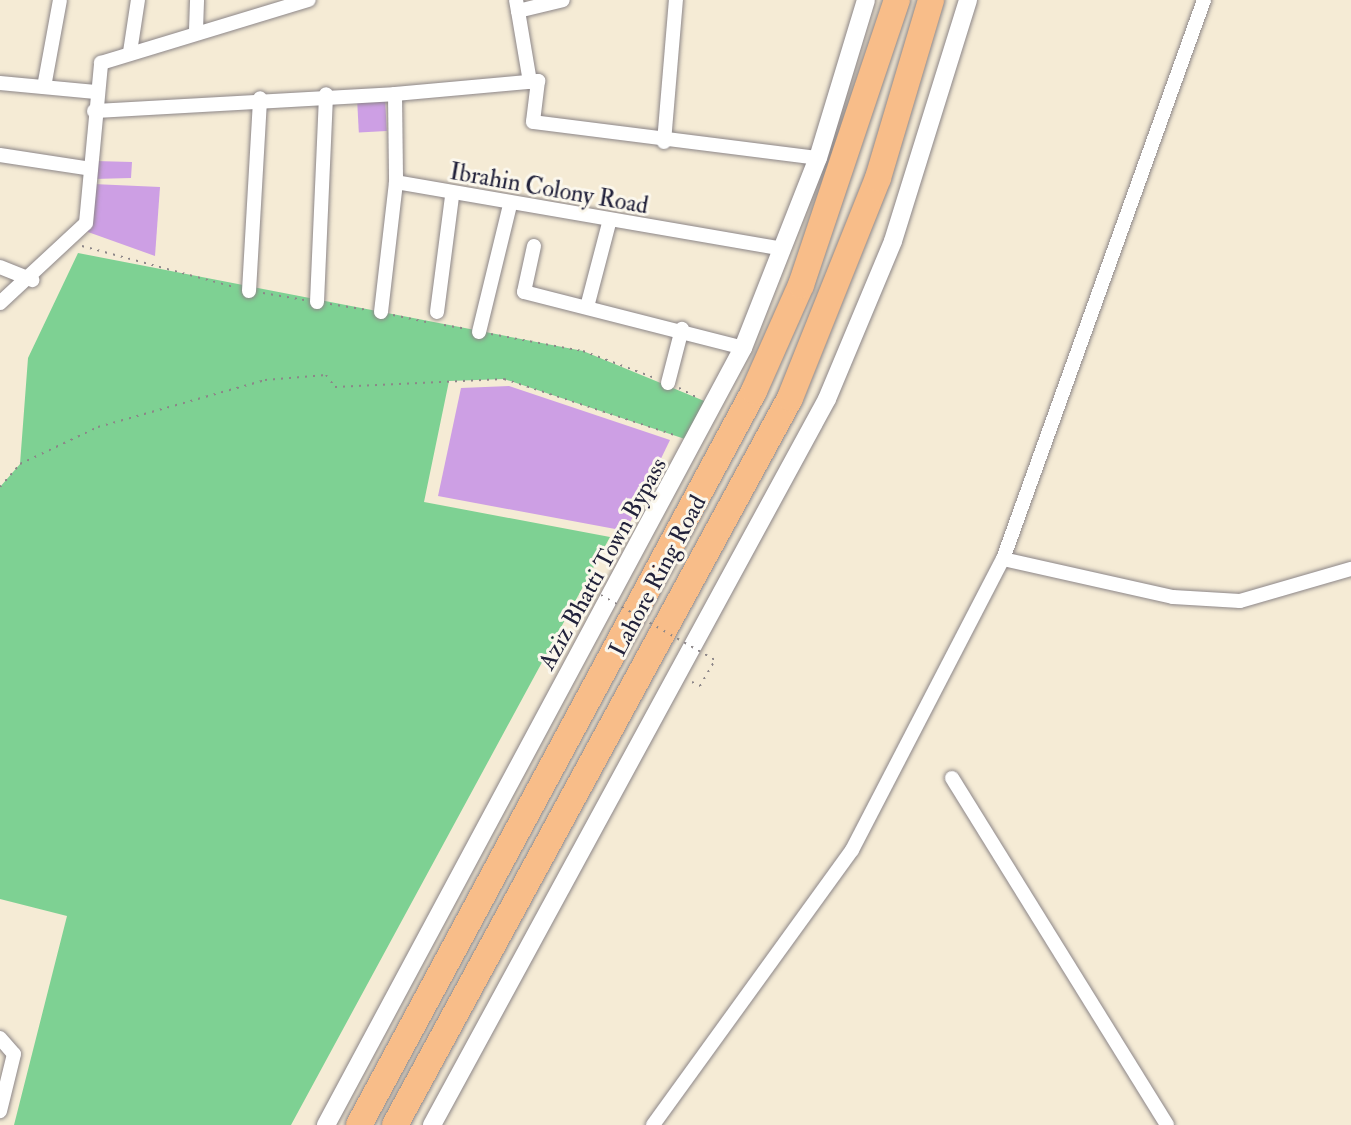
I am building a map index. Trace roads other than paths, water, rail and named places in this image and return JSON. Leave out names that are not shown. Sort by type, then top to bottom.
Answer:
[{"type":"highway","name":"Lahore Ring Road","points":[[359,1125],[754,391],[801,285],[897,0]]},
{"type":"highway","name":"Lahore Ring Road","points":[[395,1125],[790,398],[878,178],[931,0]]},
{"type":"street","points":[[44,87],[60,0]]},
{"type":"street","points":[[130,52],[138,0]]},
{"type":"street","points":[[196,30],[197,0]]},
{"type":"street","points":[[0,303],[32,280],[73,242],[86,223],[94,111],[101,63],[196,30],[250,7],[309,0]]},
{"type":"street","points":[[530,82],[517,6],[563,0]]},
{"type":"street","points":[[664,142],[676,0]]},
{"type":"street","name":"Aziz Bhatti Town Bypass","points":[[326,1125],[697,443],[743,348],[818,158],[866,0]]},
{"type":"street","points":[[432,1125],[760,533],[827,399],[893,241],[968,0]]},
{"type":"street","points":[[654,1125],[859,839],[1003,559],[1204,0]]},
{"type":"street","points":[[94,111],[326,94],[395,94],[538,81],[533,122],[664,142],[818,158]]},
{"type":"street","points":[[0,83],[96,92]]},
{"type":"street","points":[[317,302],[326,94]]},
{"type":"street","points":[[381,312],[396,182],[395,94]]},
{"type":"street","points":[[249,291],[260,98]]},
{"type":"street","points":[[0,155],[91,169]]},
{"type":"street","name":"Ibrahin Colony Road","points":[[396,182],[452,196],[783,249]]},
{"type":"street","points":[[437,312],[452,196]]},
{"type":"street","points":[[479,332],[510,205]]},
{"type":"street","points":[[587,307],[609,223]]},
{"type":"street","points":[[534,246],[524,292],[682,329],[743,348]]},
{"type":"street","points":[[0,267],[32,280]]},
{"type":"street","points":[[668,383],[682,329]]},
{"type":"street","points":[[1003,559],[1173,597],[1240,601],[1351,569]]},
{"type":"street","points":[[952,778],[1167,1125]]},
{"type":"street","points":[[0,1038],[14,1054],[0,1111]]}]
